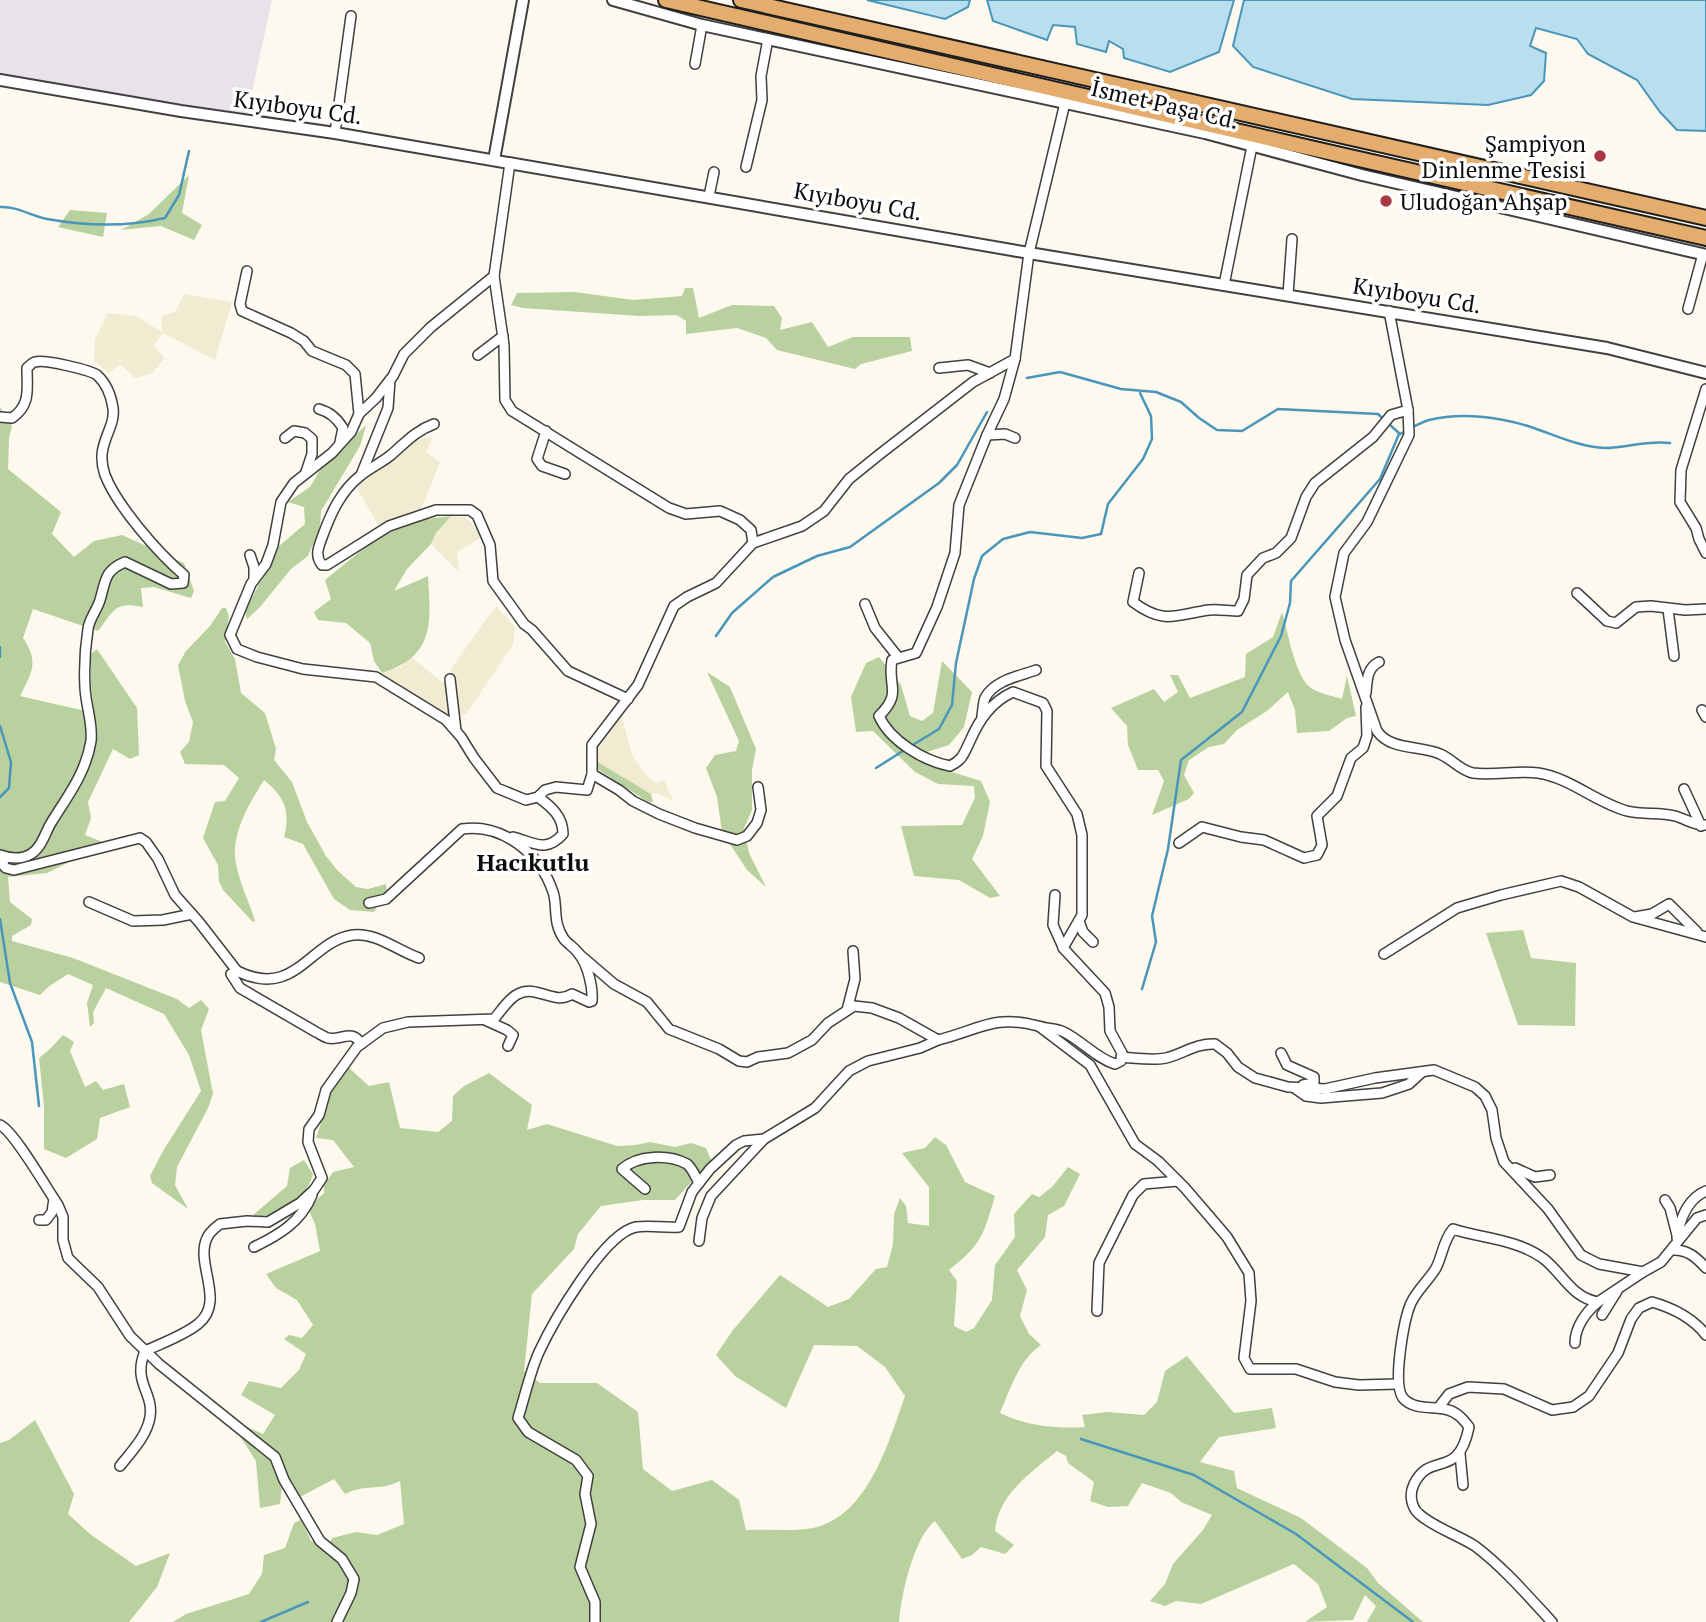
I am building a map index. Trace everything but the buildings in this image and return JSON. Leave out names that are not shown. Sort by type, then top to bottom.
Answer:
[{"type":"highway","points":[[666,0],[1706,238]]},
{"type":"highway","points":[[741,0],[1706,218]]},
{"type":"street","points":[[494,160],[523,0]]},
{"type":"street","name":"İsmet Paşa Cd.","points":[[613,0],[702,25],[1065,103],[1704,254]]},
{"type":"street","points":[[335,133],[351,16]]},
{"type":"street","points":[[695,64],[702,25]]},
{"type":"street","points":[[746,167],[762,100],[761,76],[768,39]]},
{"type":"street","name":"Kıyıboyu Cd.","points":[[0,80],[181,111],[335,133],[1030,253],[1607,348],[1706,373]]},
{"type":"street","points":[[1063,947],[1079,921],[1083,897],[1082,835],[1077,814],[1046,766],[1047,711],[1043,703],[1013,692],[1001,698],[989,707],[969,743],[967,752],[950,766],[930,762],[884,727],[879,716],[891,705],[892,660],[916,653],[937,607],[955,553],[959,505],[1007,390],[1015,359],[1030,253],[1065,103]]},
{"type":"street","points":[[1224,285],[1252,146]]},
{"type":"street","points":[[510,163],[494,276],[503,336],[505,400],[512,411],[669,508],[686,514],[720,511],[740,520],[751,530],[753,543]]},
{"type":"street","points":[[709,196],[713,172]]},
{"type":"street","points":[[1288,295],[1292,239]]},
{"type":"street","points":[[1688,309],[1704,254]]},
{"type":"street","points":[[247,271],[240,304],[242,312],[291,333],[313,351],[346,365],[355,374],[359,414]]},
{"type":"street","points":[[494,276],[431,327],[404,354],[390,380],[359,414],[351,432],[294,482],[281,502],[273,545],[266,564],[254,580],[230,635],[237,649],[257,657],[303,668],[376,677],[446,720],[497,788],[526,800],[556,787],[587,790],[592,774],[592,746],[628,699],[653,657],[674,606],[716,583],[753,543],[802,526],[824,510],[849,479],[973,382],[1015,359]]},
{"type":"street","points":[[1389,311],[1408,410],[1409,435],[1367,522],[1344,553],[1335,597],[1345,640],[1377,731],[1382,739],[1392,744],[1427,749],[1445,756],[1472,773],[1538,773],[1570,783],[1597,799],[1627,811],[1673,815],[1703,826]]},
{"type":"street","points":[[478,355],[503,336]]},
{"type":"street","points":[[0,417],[12,418],[22,411],[27,396],[27,368],[34,362],[46,361],[94,373],[109,391],[114,411],[101,455],[105,475],[117,497],[164,559],[184,575],[183,583],[171,584],[125,562],[107,573],[100,600],[88,627],[85,688],[92,723],[85,764],[44,840],[33,853],[19,859],[2,856],[3,865],[14,870],[139,838],[146,842],[158,859],[175,895],[237,971],[256,979],[283,976],[300,968],[342,938],[355,934],[377,939],[419,958]]},
{"type":"street","points":[[939,368],[968,365],[990,373]]},
{"type":"street","points":[[360,476],[388,408],[390,380]]},
{"type":"street","points":[[1706,389],[1681,470],[1680,502],[1696,528],[1706,553]]},
{"type":"street","points":[[319,409],[327,411],[343,428],[340,444]]},
{"type":"street","points":[[1139,573],[1133,602],[1163,618],[1211,610],[1238,611],[1244,598],[1247,576],[1264,558],[1276,553],[1291,538],[1306,497],[1315,483],[1373,437],[1391,415],[1408,410]]},
{"type":"street","points":[[434,424],[419,430],[380,464],[360,476],[344,492],[330,517],[317,553],[322,565],[327,565],[389,526],[436,510],[470,510],[477,515],[490,545],[493,581],[524,624],[568,671],[628,699]]},
{"type":"street","points":[[285,438],[294,431],[305,433],[312,439],[312,454],[305,474]]},
{"type":"street","points":[[546,431],[537,459],[542,466],[565,474]]},
{"type":"street","points":[[987,435],[1005,434],[1015,438]]},
{"type":"street","points":[[250,555],[254,580]]},
{"type":"street","points":[[1577,593],[1607,621],[1616,623],[1636,607],[1706,609]]},
{"type":"street","points":[[865,604],[875,628],[898,657]]},
{"type":"street","points":[[1668,609],[1674,656]]},
{"type":"street","points":[[1179,843],[1202,827],[1264,840],[1304,858],[1317,855],[1322,845],[1317,816],[1337,796],[1351,758],[1363,748],[1367,736],[1368,673],[1373,665],[1379,662]]},
{"type":"street","points":[[981,721],[985,698],[994,687],[1036,670]]},
{"type":"street","points":[[450,679],[456,731]]},
{"type":"street","points":[[592,774],[633,801],[659,814],[737,840],[747,836],[757,823],[761,810],[758,787]]},
{"type":"street","points":[[1684,789],[1703,826]]},
{"type":"street","points":[[369,903],[386,899],[462,829],[478,827],[546,846],[554,845],[563,834],[563,823],[538,797]]},
{"type":"street","points":[[501,833],[527,852],[540,869],[553,892],[554,911],[564,939],[614,984],[647,1002],[669,1029],[719,1049],[739,1061],[747,1062],[758,1057],[788,1053],[812,1040],[828,1023],[854,1006],[872,1007],[938,1040]]},
{"type":"street","points":[[1384,954],[1457,908],[1561,881],[1579,887],[1633,918],[1705,937]]},
{"type":"street","points":[[699,1241],[702,1218],[711,1196],[764,1139],[815,1108],[849,1071],[868,1061],[920,1048],[1001,1021],[1025,1022],[1062,1031],[1104,1060],[1115,1064],[1121,1061],[1122,1053],[1110,1031],[1109,1007],[1105,993],[1063,947],[1053,925],[1055,895]]},
{"type":"street","points":[[89,902],[133,921],[163,920],[192,914]]},
{"type":"street","points":[[1633,918],[1652,914],[1669,904],[1691,928],[1705,937]]},
{"type":"street","points":[[1079,921],[1083,932],[1093,942]]},
{"type":"street","points":[[847,1010],[855,979],[853,951]]},
{"type":"street","points":[[254,1247],[281,1235],[310,1201],[321,1178],[308,1142],[309,1129],[319,1115],[326,1090],[342,1065],[361,1044],[383,1028],[408,1022],[494,1018],[516,994],[533,990],[556,999],[572,994],[589,1002],[593,992],[588,972],[579,954]]},
{"type":"street","points":[[237,971],[231,974],[240,988],[329,1038],[349,1034],[358,1038],[361,1044]]},
{"type":"street","points":[[484,1020],[513,1035],[508,1046]]},
{"type":"street","points":[[1039,1027],[1090,1065],[1135,1144],[1158,1161],[1178,1181],[1227,1237],[1249,1273],[1251,1301],[1244,1357],[1250,1369],[1296,1369],[1335,1382],[1359,1385],[1398,1384]]},
{"type":"street","points":[[1121,1057],[1170,1057],[1191,1047],[1215,1044],[1227,1053],[1238,1068],[1255,1078],[1291,1088],[1306,1096],[1321,1098],[1382,1093],[1409,1084],[1422,1072]]},
{"type":"street","points":[[1281,1053],[1287,1065],[1314,1077],[1314,1083],[1291,1088]]},
{"type":"street","points":[[1291,1088],[1325,1089],[1434,1070],[1475,1087],[1485,1096],[1492,1110],[1496,1138],[1504,1162],[1548,1209],[1581,1255],[1599,1264],[1643,1272]]},
{"type":"street","points":[[0,1125],[13,1136],[54,1199],[63,1217],[63,1240],[68,1258],[98,1287],[130,1336],[275,1457],[284,1480],[320,1541],[342,1559],[354,1579],[351,1593],[337,1622]]},
{"type":"street","points":[[595,1622],[595,1602],[580,1567],[591,1524],[585,1494],[589,1476],[576,1460],[528,1432],[519,1418],[539,1352],[581,1281],[607,1244],[635,1227],[679,1227],[692,1192],[710,1168],[736,1145],[744,1141],[764,1139]]},
{"type":"street","points":[[645,1189],[622,1169],[638,1160],[654,1157],[689,1165],[699,1183]]},
{"type":"street","points":[[1504,1162],[1535,1177],[1550,1175]]},
{"type":"street","points":[[1097,1311],[1099,1263],[1133,1195],[1144,1184],[1178,1181]]},
{"type":"street","points":[[120,1466],[140,1440],[150,1418],[139,1372],[145,1351],[200,1323],[209,1307],[211,1293],[205,1253],[208,1237],[220,1224],[268,1222],[281,1216],[314,1190]]},
{"type":"street","points":[[1675,1243],[1679,1226],[1691,1201],[1696,1195],[1706,1191]]},
{"type":"street","points":[[39,1220],[46,1220],[52,1212],[54,1199]]},
{"type":"street","points":[[1665,1200],[1670,1208],[1675,1243],[1706,1269]]},
{"type":"street","points":[[1575,1343],[1575,1335],[1589,1309],[1620,1286],[1661,1262],[1697,1217],[1705,1217]]},
{"type":"street","points":[[1552,1622],[1505,1571],[1473,1545],[1418,1513],[1410,1499],[1413,1485],[1426,1469],[1451,1461],[1460,1454],[1469,1427],[1457,1413],[1439,1407],[1413,1405],[1402,1397],[1398,1384],[1405,1319],[1412,1300],[1435,1269],[1444,1239],[1453,1229],[1525,1247],[1547,1261],[1567,1284],[1587,1300],[1598,1302]]},
{"type":"street","points":[[1602,1315],[1620,1286]]},
{"type":"street","points":[[1439,1407],[1449,1394],[1468,1387],[1504,1389],[1552,1410],[1573,1407],[1589,1396],[1618,1353],[1631,1319],[1639,1308],[1652,1302],[1673,1308],[1706,1335]]},
{"type":"street","points":[[1460,1454],[1463,1485]]},
{"type":"shaded area","points":[[0,0],[272,0],[247,115],[0,75]]},
{"type":"shaded area","points":[[184,294],[232,302],[215,360],[163,333],[153,346],[165,358],[151,374],[135,378],[120,364],[109,373],[94,361],[95,339],[108,313],[136,316],[162,332],[162,316],[175,312]]},
{"type":"shaded area","points":[[433,437],[426,452],[440,462],[421,510],[379,526],[358,490],[361,482],[417,439]]},
{"type":"shaded area","points":[[451,516],[465,517],[479,531],[480,538],[457,552],[459,572],[431,544],[436,533]]},
{"type":"shaded area","points":[[496,606],[515,627],[513,645],[466,714],[448,717],[382,673],[400,667],[411,657],[443,683],[453,685],[450,670]]},
{"type":"shaded area","points":[[622,717],[632,755],[656,784],[664,780],[673,801],[657,793],[651,794],[596,761],[596,747]]},
{"type":"green space","points":[[189,175],[182,213],[202,225],[194,240],[161,226],[121,230],[149,214]]},
{"type":"green space","points":[[70,210],[107,213],[103,237],[58,227]]},
{"type":"green space","points":[[685,288],[693,288],[699,318],[732,305],[774,306],[782,318],[780,330],[812,322],[828,347],[853,337],[910,337],[912,351],[861,364],[855,369],[777,350],[766,338],[737,328],[686,334],[686,321],[677,315],[639,316],[511,305],[517,293],[575,292],[633,300],[682,296]]},
{"type":"green space","points":[[0,407],[12,426],[8,469],[61,512],[52,534],[74,557],[94,541],[122,535],[184,563],[194,591],[191,598],[154,587],[141,588],[143,607],[121,606],[98,631],[33,609],[23,638],[31,654],[32,668],[20,696],[94,713],[91,654],[97,649],[137,708],[139,755],[130,759],[113,749],[88,802],[91,818],[85,835],[105,843],[132,834],[134,843],[82,856],[47,873],[8,877],[10,902],[32,919],[31,925],[12,936],[12,941],[73,958],[177,999],[189,1008],[201,1000],[209,1009],[201,1030],[213,1094],[177,1167],[175,1185],[188,1209],[152,1183],[150,1176],[201,1091],[189,1055],[164,1014],[106,988],[93,1012],[94,1023],[90,1027],[87,1003],[93,985],[68,974],[40,995],[0,982]]},
{"type":"green space","points":[[366,425],[360,446],[321,511],[320,528],[308,556],[291,569],[247,619],[245,611],[279,546],[305,524],[304,507],[288,502],[310,487],[320,470]]},
{"type":"green space","points":[[451,516],[436,533],[431,544],[407,569],[394,591],[428,576],[430,609],[426,636],[412,657],[382,673],[374,661],[370,643],[346,623],[318,620],[314,612],[331,599],[325,580],[379,536],[427,519]]},
{"type":"green space","points":[[222,608],[226,608],[229,616],[225,642],[235,659],[241,693],[265,713],[276,749],[274,760],[292,782],[307,822],[326,856],[356,887],[368,889],[386,884],[387,890],[374,912],[350,910],[334,899],[303,844],[284,837],[287,819],[284,805],[277,792],[264,780],[244,817],[235,847],[238,873],[255,921],[253,922],[223,890],[219,881],[218,865],[203,838],[215,802],[225,801],[239,778],[224,765],[185,764],[180,752],[189,742],[193,722],[185,701],[178,665],[186,651],[210,626]]},
{"type":"green space","points":[[1282,612],[1296,664],[1305,682],[1318,692],[1342,699],[1347,676],[1356,716],[1347,718],[1329,731],[1297,733],[1295,710],[1288,692],[1267,711],[1237,730],[1224,744],[1209,747],[1189,760],[1184,775],[1194,793],[1189,799],[1152,815],[1164,781],[1158,770],[1138,770],[1128,745],[1127,726],[1111,708],[1154,689],[1164,702],[1178,692],[1170,675],[1178,675],[1190,698],[1245,677],[1246,654],[1273,637]]},
{"type":"green space","points":[[879,657],[901,685],[910,716],[922,721],[933,713],[942,661],[972,692],[964,727],[949,745],[927,752],[923,763],[981,781],[990,802],[983,836],[972,859],[1000,896],[990,898],[959,880],[914,876],[901,826],[962,825],[975,798],[974,786],[938,784],[915,772],[873,731],[856,732],[851,697],[866,663]]},
{"type":"green space","points":[[707,672],[730,687],[756,749],[752,770],[752,810],[744,828],[749,853],[766,887],[747,870],[722,832],[717,797],[706,768],[715,755],[736,751],[739,741]]},
{"type":"green space","points":[[596,761],[651,794],[653,802],[648,802],[596,768]]},
{"type":"green space","points":[[1523,930],[1531,958],[1576,963],[1575,1026],[1518,1025],[1486,933]]},
{"type":"green space","points":[[63,1035],[74,1042],[70,1051],[85,1087],[96,1081],[103,1090],[124,1084],[130,1107],[100,1118],[97,1139],[66,1158],[44,1149],[44,1106],[39,1058]]},
{"type":"green space","points":[[348,1067],[369,1086],[389,1082],[400,1128],[438,1132],[452,1121],[453,1096],[464,1086],[489,1073],[532,1105],[527,1130],[547,1124],[617,1146],[650,1142],[675,1147],[691,1143],[706,1148],[711,1160],[675,1200],[643,1200],[601,1206],[578,1234],[574,1249],[532,1294],[524,1371],[540,1383],[597,1383],[638,1412],[643,1469],[672,1491],[712,1480],[739,1500],[746,1530],[810,1529],[835,1519],[850,1507],[863,1491],[884,1454],[905,1396],[885,1367],[857,1346],[814,1345],[786,1408],[735,1376],[716,1355],[733,1330],[780,1275],[828,1307],[849,1299],[876,1269],[887,1267],[893,1244],[894,1214],[900,1198],[906,1206],[908,1223],[929,1226],[929,1187],[902,1153],[925,1148],[935,1137],[946,1145],[965,1182],[995,1196],[980,1238],[949,1270],[957,1281],[954,1326],[966,1332],[974,1328],[992,1300],[995,1265],[1015,1237],[1014,1214],[1032,1194],[1039,1197],[1052,1187],[1068,1167],[1080,1174],[1064,1206],[1048,1215],[1045,1237],[1017,1270],[1027,1290],[1020,1316],[1029,1334],[1041,1345],[1021,1367],[1000,1413],[1031,1424],[1063,1427],[1085,1427],[1082,1415],[1108,1412],[1144,1415],[1157,1402],[1165,1371],[1187,1356],[1234,1413],[1272,1408],[1276,1428],[1219,1437],[1200,1462],[1234,1471],[1237,1488],[1301,1518],[1367,1568],[1378,1583],[1423,1622],[1367,1622],[1376,1606],[1365,1595],[1353,1620],[1305,1622],[1327,1607],[1318,1584],[1294,1564],[1201,1604],[1176,1601],[1165,1606],[1150,1601],[1165,1584],[1173,1564],[1203,1530],[1212,1515],[1181,1502],[1171,1493],[1142,1483],[1128,1506],[1108,1507],[1090,1501],[1094,1482],[1068,1463],[1066,1456],[1057,1451],[1017,1485],[1002,1506],[995,1531],[1014,1545],[1005,1554],[981,1547],[962,1559],[935,1521],[921,1540],[910,1567],[899,1622],[173,1622],[186,1614],[249,1594],[262,1574],[264,1555],[285,1548],[294,1523],[301,1520],[311,1541],[329,1545],[332,1538],[356,1532],[377,1535],[404,1524],[400,1481],[345,1494],[334,1479],[300,1497],[282,1487],[280,1504],[260,1508],[256,1461],[238,1433],[245,1426],[263,1434],[275,1415],[241,1395],[249,1381],[281,1388],[299,1370],[306,1354],[284,1339],[289,1335],[302,1338],[313,1325],[297,1300],[276,1288],[266,1274],[320,1251],[315,1224],[308,1208],[324,1193],[324,1185],[333,1172],[354,1167],[333,1140],[316,1138],[331,1092]]},
{"type":"green space","points":[[304,1160],[313,1174],[298,1199],[281,1211],[263,1216],[253,1215],[287,1186],[290,1168]]},
{"type":"green space","points":[[35,1420],[74,1494],[68,1514],[90,1534],[136,1566],[170,1553],[157,1587],[129,1622],[0,1622],[0,1443],[9,1440]]},
{"type":"water","points":[[867,0],[970,0],[968,7],[945,19]]},
{"type":"water","points":[[987,0],[1234,0],[1219,52],[1170,72],[1124,58],[1123,49],[1109,41],[1106,52],[1077,44],[1075,27],[1053,25],[1047,40],[993,21]]},
{"type":"water","points":[[1244,0],[1706,0],[1706,131],[1677,130],[1637,80],[1588,54],[1577,39],[1536,28],[1530,46],[1546,53],[1544,81],[1531,95],[1488,105],[1352,99],[1253,67],[1233,46]]},
{"type":"waterway","points":[[0,207],[47,219],[91,224],[136,223],[165,218],[179,195],[189,151]]},
{"type":"waterway","points":[[1027,378],[1060,372],[1121,389],[1156,392],[1181,402],[1217,430],[1242,431],[1278,409],[1378,414],[1400,434],[1429,420],[1468,416],[1519,424],[1595,447],[1670,443]]},
{"type":"waterway","points":[[911,746],[939,729],[952,705],[956,663],[974,579],[982,556],[1003,539],[1030,532],[1082,538],[1101,534],[1108,504],[1143,459],[1152,439],[1151,416],[1140,393]]},
{"type":"waterway","points":[[716,636],[732,613],[773,577],[817,556],[850,547],[939,483],[957,465],[987,412]]},
{"type":"waterway","points":[[1142,989],[1156,942],[1152,916],[1168,849],[1181,760],[1242,712],[1281,636],[1290,603],[1291,581],[1380,479],[1399,434]]},
{"type":"waterway","points":[[0,647],[0,657]]},
{"type":"waterway","points":[[0,726],[11,762],[9,788],[0,797]]},
{"type":"waterway","points":[[876,768],[906,749]]},
{"type":"waterway","points":[[0,919],[10,983],[32,1042],[39,1106]]},
{"type":"waterway","points":[[1081,1439],[1194,1475],[1296,1534],[1413,1622]]},
{"type":"waterway","points":[[261,1622],[308,1602]]},
{"type":"place","name":"Şampiyon Dinlenme Tesisi","points":[[1600,156]]},
{"type":"place","name":"Uludoǧan Ahşap","points":[[1386,201]]},
{"type":"district","name":"Hacıkutlu","points":[[533,862]]}]
